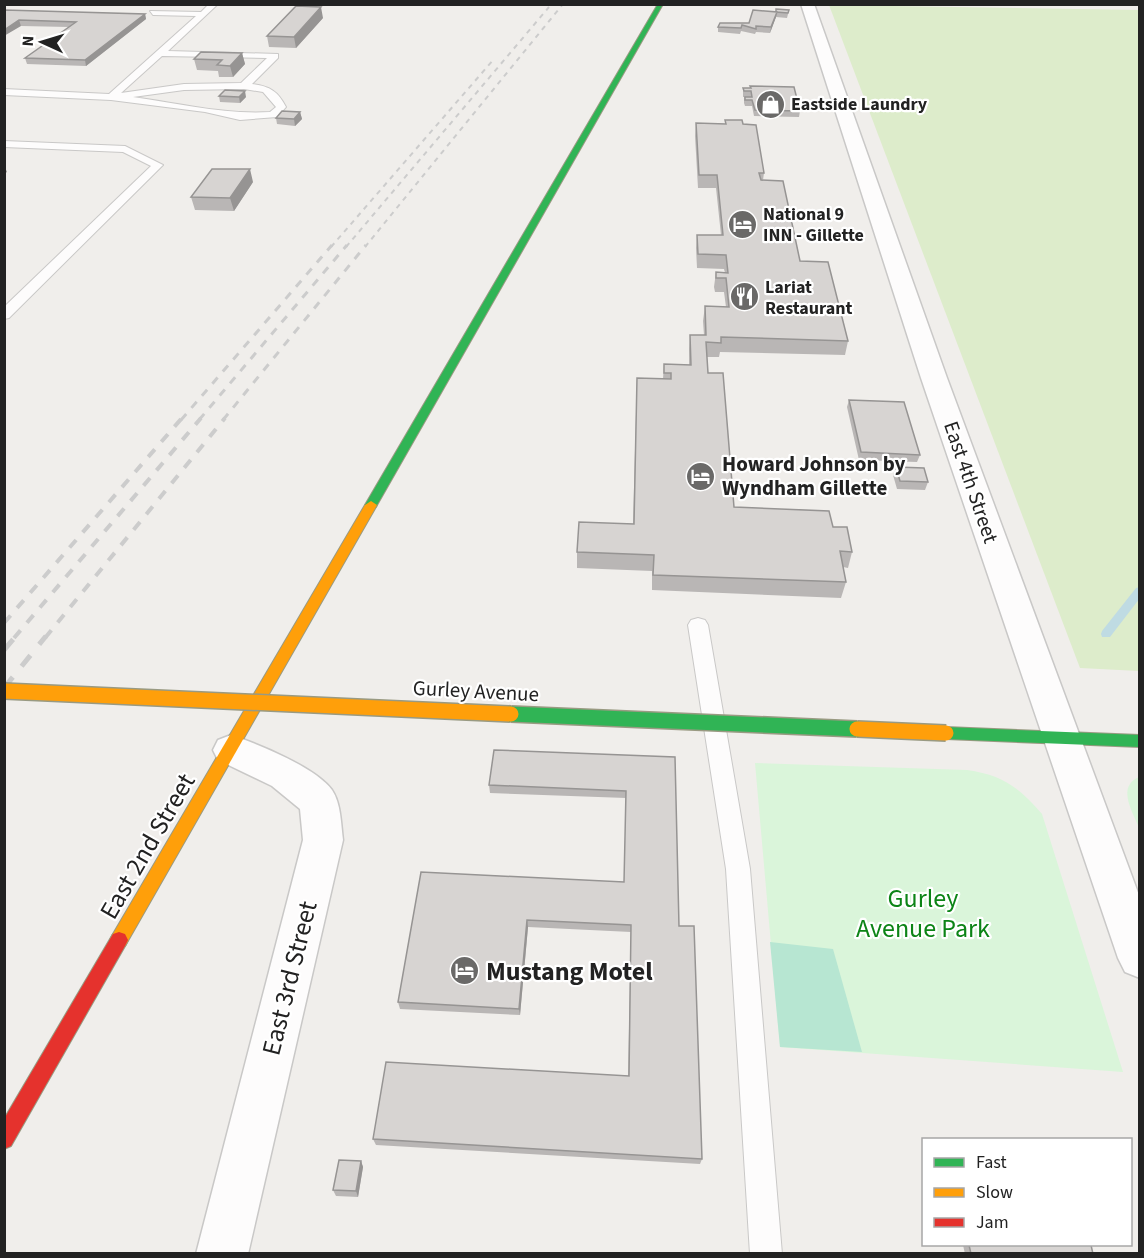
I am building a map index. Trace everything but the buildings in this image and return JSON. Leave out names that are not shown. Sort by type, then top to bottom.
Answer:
[{"type":"main road","name":"East 2nd Street","points":[[4,1139],[661,4]]},
{"type":"main road","name":"Gurley Avenue","points":[[4,692],[1140,741]]},
{"type":"street","name":"East 4th Street","points":[[807,4],[1140,958]]},
{"type":"street","name":"East 3rd Street","points":[[222,1254],[323,840],[318,801],[285,775],[231,750]]},
{"type":"lane","points":[[111,97],[214,4]]},
{"type":"lane","points":[[153,13],[204,14]]},
{"type":"lane","points":[[160,53],[275,56],[244,86]]},
{"type":"lane","points":[[4,93],[111,97],[205,109],[240,117],[273,115],[281,107],[275,93],[264,88],[244,86],[184,87],[111,97]]},
{"type":"lane","points":[[4,144],[125,149],[158,165],[4,315]]},
{"type":"lane","points":[[698,625],[738,869],[766,1254]]},
{"type":"green space","points":[[829,5],[1139,10],[1139,671],[1080,668]]},
{"type":"green space","name":"Gurley Avenue Park","points":[[755,763],[967,770],[1000,779],[1026,796],[1042,814],[1123,1072],[780,1047]]},
{"type":"green space","points":[[1139,777],[1139,828],[1127,793],[1132,781]]},
{"type":"green space","points":[[770,942],[833,949],[862,1052],[780,1047]]},
{"type":"waterway","points":[[1106,634],[1140,590]]},
{"type":"railway","points":[[365,247],[563,4]]},
{"type":"railway","points":[[346,247],[549,7]]},
{"type":"railway","points":[[331,247],[494,59]]},
{"type":"railway","points":[[181,420],[332,245]]},
{"type":"railway","points":[[199,420],[347,245]]},
{"type":"railway","points":[[223,420],[366,245]]},
{"type":"railway","points":[[4,623],[182,418]]},
{"type":"railway","points":[[14,638],[201,418]]},
{"type":"railway","points":[[45,638],[225,418]]},
{"type":"railway","points":[[4,650],[16,636]]},
{"type":"railway","points":[[4,688],[46,636]]},
{"type":"traffic: fast","points":[[371,505],[661,4]]},
{"type":"traffic: fast","points":[[511,714],[857,729]]},
{"type":"traffic: fast","points":[[946,733],[1140,741]]},
{"type":"traffic: slow","points":[[119,940],[371,505]]},
{"type":"traffic: slow","points":[[4,691],[511,714]]},
{"type":"traffic: slow","points":[[857,729],[946,733]]},
{"type":"traffic: jam","points":[[4,1139],[119,940]]},
{"type":"place","name":"Eastside Laundry","points":[[770,104]]},
{"type":"place","name":"National 9 INN - Gillette","points":[[742,224]]},
{"type":"place","name":"Lariat Restaurant","points":[[744,297]]},
{"type":"place","name":"Howard Johnson by Wyndham Gillette","points":[[701,476]]},
{"type":"place","name":"Mustang Motel","points":[[465,971]]}]
